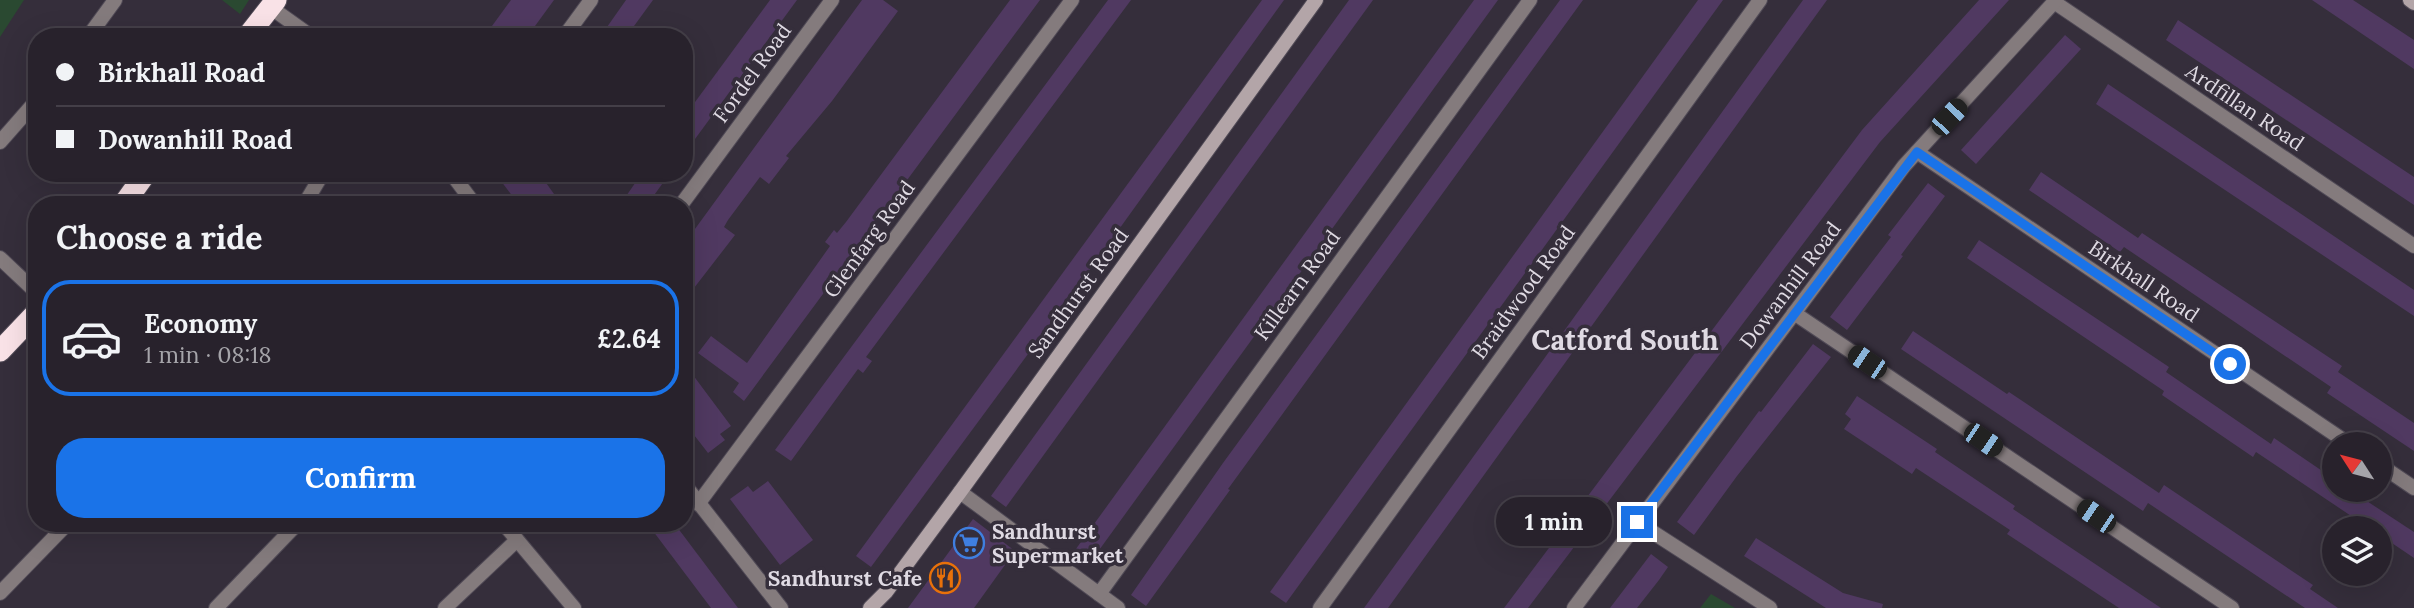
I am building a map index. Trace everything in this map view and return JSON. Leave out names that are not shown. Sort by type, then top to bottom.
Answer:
[{"type":"highway","points":[[254,28],[273,4]]},
{"type":"highway","points":[[0,351],[28,321]]},
{"type":"street","points":[[95,28],[115,0]]},
{"type":"street","points":[[571,28],[591,0]]},
{"type":"street","name":"Fordel Road","points":[[688,196],[832,0]]},
{"type":"street","name":"Glenfarg Road","points":[[698,504],[1072,0]]},
{"type":"street","name":"Sandhurst Road","points":[[870,608],[886,592],[960,492],[1316,0]]},
{"type":"street","name":"Killearn Road","points":[[1099,594],[1530,0]]},
{"type":"street","name":"Braidwood Road","points":[[1320,608],[1759,0]]},
{"type":"street","points":[[2410,0],[2414,3]]},
{"type":"street","name":"Dowanhill Road","points":[[1574,608],[1917,152],[2055,1]]},
{"type":"street","name":"Ardfillan Road","points":[[2055,1],[2414,246]]},
{"type":"street","points":[[273,4],[301,28]]},
{"type":"street","points":[[0,142],[28,110]]},
{"type":"street","name":"Birkhall Road","points":[[1917,152],[2331,432]]},
{"type":"street","points":[[0,258],[28,284]]},
{"type":"street","points":[[1794,313],[2232,608]]},
{"type":"street","points":[[2392,473],[2414,488]]},
{"type":"street","points":[[960,492],[1118,608]]},
{"type":"street","points":[[693,497],[781,608]]},
{"type":"street","points":[[1637,522],[1770,608]]},
{"type":"street","points":[[0,593],[59,532]]},
{"type":"street","points":[[216,608],[289,532]]},
{"type":"street","points":[[510,532],[574,608]]},
{"type":"street","points":[[445,608],[517,540]]},
{"type":"green space","points":[[0,0],[24,0],[0,37]]},
{"type":"green space","points":[[222,0],[249,0],[240,14]]},
{"type":"green space","points":[[1711,594],[1735,608],[1700,608]]},
{"type":"building","points":[[511,0],[554,0],[534,28],[491,28]]},
{"type":"building","points":[[626,0],[653,0],[633,28],[606,28]]},
{"type":"building","points":[[770,0],[797,0],[693,142],[693,105]]},
{"type":"building","points":[[862,0],[883,0],[898,11],[832,101],[786,156],[789,158],[769,184],[760,177],[728,220],[724,227],[735,235],[693,289],[693,232]]},
{"type":"building","points":[[1010,0],[1040,0],[744,401],[733,392],[739,383],[698,353],[711,336],[747,363],[830,246],[825,242],[834,230],[837,233],[846,222]]},
{"type":"building","points":[[1108,0],[1131,0],[866,357],[872,361],[863,373],[858,369],[791,461],[775,450]]},
{"type":"building","points":[[1262,0],[1284,0],[871,567],[856,556]]},
{"type":"building","points":[[1349,0],[1373,0],[1006,507],[991,496]]},
{"type":"building","points":[[1474,0],[1498,0],[1089,564],[1073,553]]},
{"type":"building","points":[[1560,0],[1583,0],[1146,606],[1131,595],[1223,463]]},
{"type":"building","points":[[1698,0],[1723,0],[1286,603],[1270,592]]},
{"type":"building","points":[[1803,0],[1827,0],[1388,608],[1364,608]]},
{"type":"building","points":[[1979,0],[2009,0],[1880,142],[1528,608],[1504,608],[1862,130]]},
{"type":"building","points":[[2312,0],[2353,0],[2414,40],[2414,69]]},
{"type":"building","points":[[2178,20],[2414,177],[2414,205],[2166,40]]},
{"type":"building","points":[[2065,35],[2081,49],[1976,164],[1961,150]]},
{"type":"building","points":[[2108,84],[2414,290],[2414,316],[2096,104]]},
{"type":"building","points":[[2041,172],[2138,238],[2142,233],[2342,366],[2338,372],[2414,423],[2414,451],[2392,436],[2392,432],[2386,432],[2327,393],[2331,387],[2124,247],[2120,252],[2029,190]]},
{"type":"building","points":[[502,182],[545,182],[554,194],[551,196],[512,196]]},
{"type":"building","points":[[636,182],[664,182],[653,196],[626,196]]},
{"type":"building","points":[[1928,183],[1945,196],[1847,330],[1830,317]]},
{"type":"building","points":[[1979,240],[2169,367],[2166,372],[2271,444],[2274,438],[2322,471],[2322,496],[2256,452],[2253,457],[2162,395],[2164,391],[1967,258]]},
{"type":"building","points":[[1913,331],[2159,493],[2164,485],[2313,585],[2310,589],[2338,608],[2305,608],[2148,503],[2143,511],[1901,349]]},
{"type":"building","points":[[1813,344],[1831,357],[1694,535],[1677,522],[1759,411],[1761,412]]},
{"type":"building","points":[[693,375],[731,426],[720,434],[725,440],[708,453],[693,434]]},
{"type":"building","points":[[1857,396],[1937,449],[1935,452],[2015,506],[2013,509],[2161,608],[2119,608],[2007,534],[2010,530],[1916,468],[1912,474],[1844,429],[1851,419],[1845,414]]},
{"type":"building","points":[[768,481],[813,540],[780,565],[730,499],[748,486],[753,492]]},
{"type":"building","points":[[2330,502],[2368,502],[2390,516],[2351,516]]},
{"type":"building","points":[[2392,518],[2414,532],[2414,558],[2392,543]]},
{"type":"building","points":[[973,519],[1015,551],[974,608],[908,608]]},
{"type":"building","points":[[654,532],[681,532],[738,608],[711,608]]},
{"type":"building","points":[[1756,538],[1843,593],[1883,604],[1882,608],[1826,608],[1744,556]]},
{"type":"building","points":[[1651,554],[1668,567],[1659,580],[1637,608],[1610,608]]},
{"type":"place","name":"Sandhurst Supermarket","points":[[969,543]]},
{"type":"place","name":"Sandhurst Cafe","points":[[945,578]]},
{"type":"district","name":"Catford South","points":[[1625,340]]},
{"type":"route","points":[[1637,522],[1917,152],[2230,364]]}]
